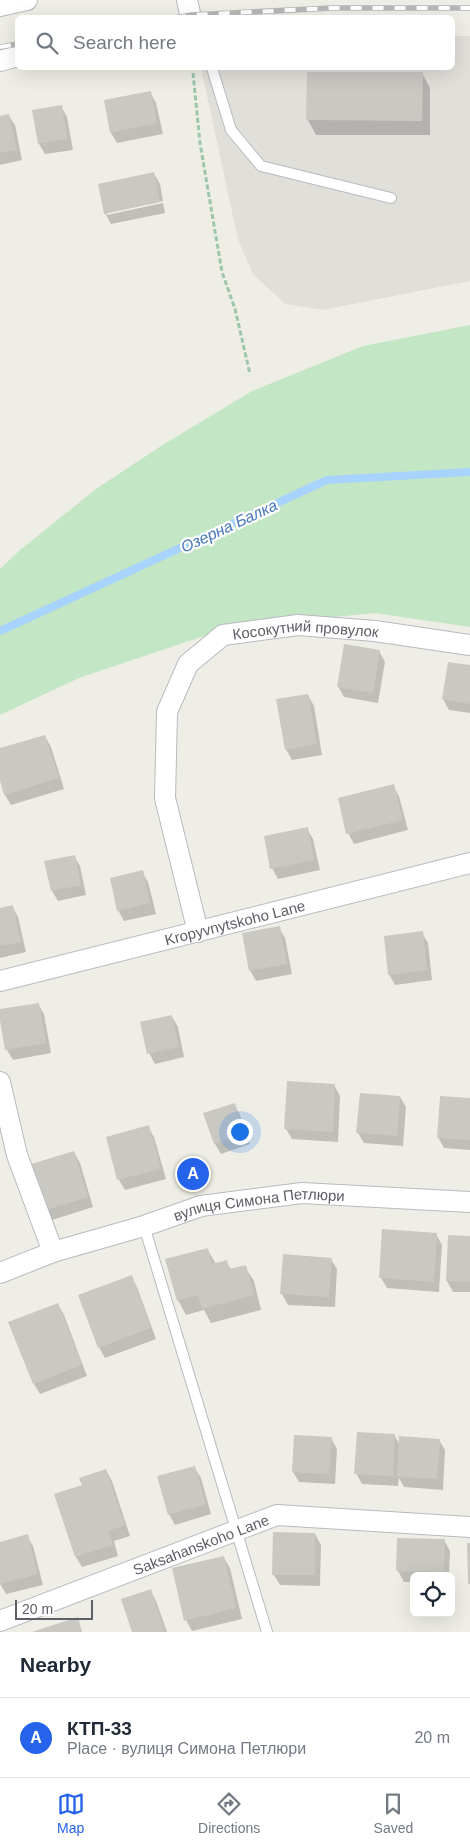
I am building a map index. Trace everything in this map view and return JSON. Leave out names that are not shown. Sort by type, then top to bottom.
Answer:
[{"type":"street","points":[[0,6],[27,0]]},
{"type":"street","points":[[187,0],[190,15]]},
{"type":"street","points":[[0,60],[15,57]]},
{"type":"street","name":"Косокутний провулок","points":[[198,932],[164,798],[167,712],[188,664],[223,636],[298,625],[375,630],[470,645]]},
{"type":"street","name":"Kropyvnytskoho Lane","points":[[0,981],[470,863]]},
{"type":"street","points":[[0,1082],[16,1155],[53,1252]]},
{"type":"street","name":"вулиця Симона Петлюри","points":[[0,1273],[53,1252],[144,1226],[201,1206],[302,1193],[470,1202]]},
{"type":"street","name":"Saksahanskoho Lane","points":[[0,1621],[277,1515],[470,1527]]},
{"type":"lane","points":[[213,70],[231,130],[261,166],[391,198]]},
{"type":"lane","points":[[144,1226],[266,1632]]},
{"type":"path","points":[[192,70],[200,144],[222,272],[235,309],[250,374]]},
{"type":"shaded area","points":[[455,36],[470,36],[470,281],[323,310],[285,304],[253,274],[238,240],[201,70],[455,70]]},
{"type":"green space","points":[[470,325],[470,627],[375,613],[231,627],[79,678],[0,715],[0,569],[20,550],[96,489],[161,446],[252,391],[363,346]]},
{"type":"building","points":[[307,72],[423,72],[422,121],[306,120]]},
{"type":"building","points":[[151,91],[157,123],[110,133],[104,100]]},
{"type":"building","points":[[62,105],[67,139],[38,144],[32,110]]},
{"type":"building","points":[[9,114],[17,150],[0,153],[0,116]]},
{"type":"building","points":[[154,172],[160,202],[104,214],[98,184]]},
{"type":"building","points":[[344,644],[380,650],[373,693],[337,687]]},
{"type":"building","points":[[448,662],[470,665],[470,704],[442,699]]},
{"type":"building","points":[[308,694],[317,744],[285,750],[276,699]]},
{"type":"building","points":[[45,735],[59,778],[4,795],[0,781],[0,748]]},
{"type":"building","points":[[394,784],[403,820],[346,834],[338,798]]},
{"type":"building","points":[[308,827],[314,860],[270,869],[264,836]]},
{"type":"building","points":[[75,855],[81,885],[51,891],[44,861]]},
{"type":"building","points":[[143,870],[150,903],[117,911],[110,878]]},
{"type":"building","points":[[13,905],[21,942],[0,946],[0,908]]},
{"type":"building","points":[[280,926],[287,964],[249,971],[242,933]]},
{"type":"building","points":[[423,931],[427,970],[388,975],[384,936]]},
{"type":"building","points":[[39,1003],[46,1043],[5,1050],[0,1009]]},
{"type":"building","points":[[172,1015],[179,1047],[147,1054],[140,1022]]},
{"type":"building","points":[[287,1081],[335,1084],[333,1132],[284,1129]]},
{"type":"building","points":[[360,1093],[400,1096],[397,1136],[356,1133]]},
{"type":"building","points":[[440,1096],[470,1098],[470,1140],[437,1138]]},
{"type":"building","points":[[235,1103],[245,1134],[214,1144],[203,1113]]},
{"type":"building","points":[[149,1125],[161,1169],[117,1180],[106,1137]]},
{"type":"building","points":[[74,1151],[88,1197],[42,1211],[28,1165]]},
{"type":"building","points":[[197,1167],[200,1178],[190,1180],[187,1170]]},
{"type":"building","points":[[382,1229],[437,1233],[434,1282],[379,1278]]},
{"type":"building","points":[[448,1235],[470,1236],[470,1282],[446,1281]]},
{"type":"building","points":[[208,1248],[212,1264],[227,1260],[229,1269],[246,1265],[254,1295],[202,1309],[198,1295],[177,1301],[165,1259]]},
{"type":"building","points":[[283,1254],[332,1258],[329,1297],[280,1294]]},
{"type":"building","points":[[132,1275],[151,1328],[98,1348],[78,1295]]},
{"type":"building","points":[[58,1303],[82,1365],[33,1384],[8,1322]]},
{"type":"building","points":[[357,1432],[395,1434],[393,1476],[354,1474]]},
{"type":"building","points":[[294,1435],[332,1437],[329,1474],[292,1472]]},
{"type":"building","points":[[399,1436],[440,1439],[437,1479],[397,1477]]},
{"type":"building","points":[[195,1466],[206,1504],[168,1515],[157,1476]]},
{"type":"building","points":[[106,1469],[125,1525],[108,1531],[113,1545],[75,1557],[54,1494],[82,1485],[79,1478]]},
{"type":"building","points":[[273,1532],[315,1533],[315,1575],[272,1575]]},
{"type":"building","points":[[28,1534],[38,1574],[0,1584],[0,1542]]},
{"type":"building","points":[[397,1538],[445,1539],[444,1572],[396,1571]]},
{"type":"building","points":[[467,1543],[470,1543],[470,1584],[468,1584]]},
{"type":"building","points":[[224,1556],[236,1608],[184,1621],[172,1568]]},
{"type":"building","points":[[151,1589],[165,1632],[132,1632],[121,1599]]},
{"type":"building","points":[[78,1617],[82,1632],[32,1632]]},
{"type":"waterway","name":"Озерна Балка","points":[[0,631],[327,480],[470,472]]},
{"type":"railway","points":[[191,15],[332,8],[470,8]]},
{"type":"railway","points":[[0,47],[15,44]]},
{"type":"place","name":"КТП-33","points":[[193,1174]]}]
